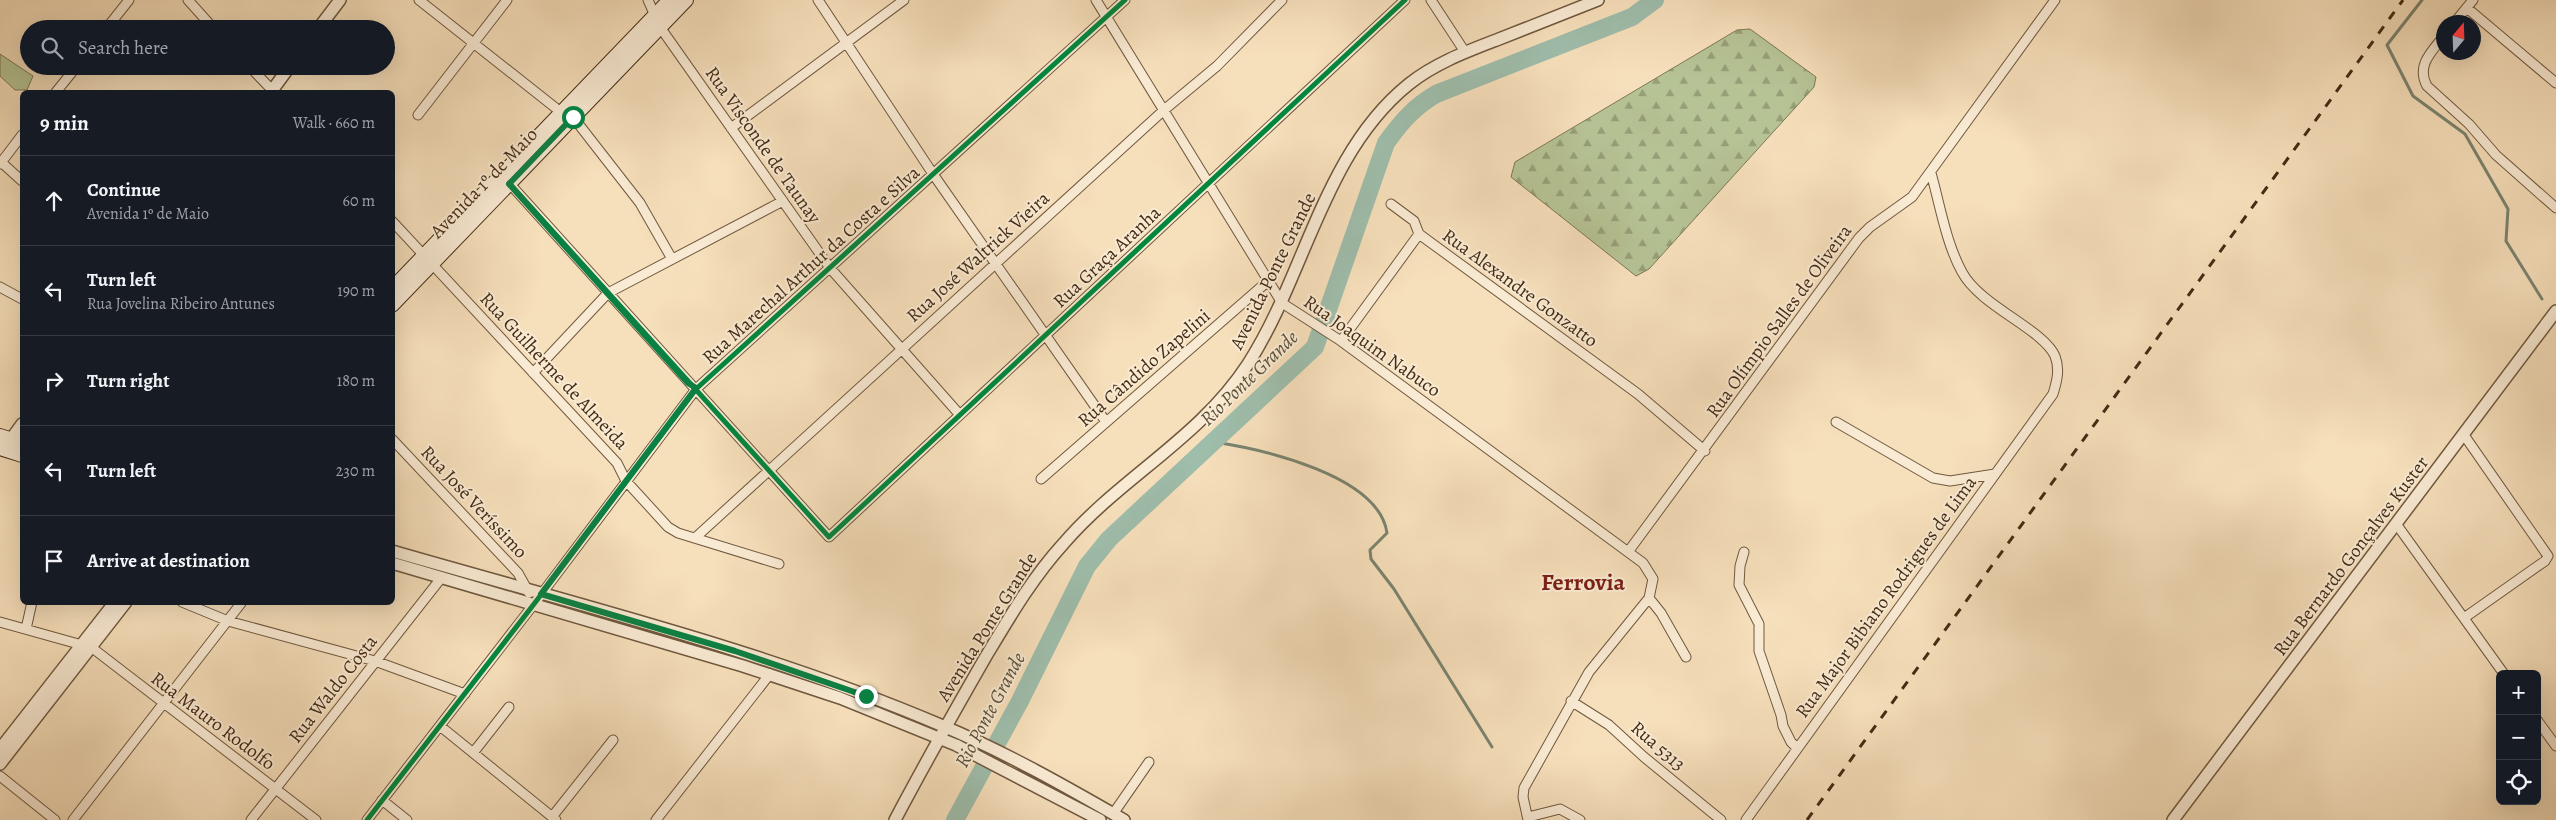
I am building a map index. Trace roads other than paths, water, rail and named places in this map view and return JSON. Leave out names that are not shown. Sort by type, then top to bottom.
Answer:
[{"type":"main road","name":"Avenida 1º de Maio","points":[[657,22],[670,0]]},
{"type":"main road","name":"Avenida 1º de Maio","points":[[395,301],[428,260],[567,115],[657,22],[686,0]]},
{"type":"main road","name":"Avenida 1º de Maio","points":[[395,286],[428,260],[509,184],[567,115]]},
{"type":"main road","points":[[7,443],[20,453]]},
{"type":"street","points":[[113,20],[129,0]]},
{"type":"street","points":[[188,0],[206,20]]},
{"type":"street","points":[[325,20],[340,0]]},
{"type":"street","points":[[419,0],[567,115],[640,203],[672,259]]},
{"type":"street","points":[[418,116],[507,0]]},
{"type":"street","name":"Rua Visconde de Taunay","points":[[648,0],[657,22],[830,268],[960,415]]},
{"type":"street","points":[[818,0],[933,174],[1106,422]]},
{"type":"street","points":[[731,128],[904,0]]},
{"type":"street","name":"Rua Joaquim Nabuco","points":[[1096,0],[1282,302],[1341,341],[1628,552],[1649,570],[1653,579],[1649,598]]},
{"type":"street","name":"Rua Marechal Arthur da Costa e Silva","points":[[367,820],[534,604],[696,388],[1125,0]]},
{"type":"street","name":"Rua José Waltrick Vieira","points":[[695,538],[1164,110],[1217,66],[1282,0]]},
{"type":"street","name":"Rua Graça Aranha","points":[[769,470],[829,537],[1405,0]]},
{"type":"street","points":[[1431,0],[1465,52]]},
{"type":"street","name":"Avenida Ponte Grande","points":[[895,820],[942,732],[1022,596],[1044,566],[1088,518],[1164,455],[1223,398],[1248,364],[1282,302],[1332,188],[1364,132],[1384,107],[1409,83],[1434,67],[1465,52],[1586,2],[1598,0]]},
{"type":"street","name":"Rua Olímpio Salles de Oliveira","points":[[1628,552],[1859,238],[1876,222],[1912,198],[2055,0]]},
{"type":"street","points":[[2461,15],[2473,0]]},
{"type":"street","points":[[2467,8],[2556,83]]},
{"type":"street","points":[[2436,46],[2428,55],[2422,71],[2427,86],[2465,120],[2496,155],[2556,208]]},
{"type":"street","points":[[58,90],[70,75]]},
{"type":"street","points":[[257,75],[270,90]]},
{"type":"street","points":[[273,90],[284,75]]},
{"type":"street","points":[[20,137],[0,162],[20,179]]},
{"type":"street","name":"Rua Major Bibiano Rodrigues de Lima","points":[[1746,820],[2053,394],[2057,382],[2058,368],[2054,355],[2040,340],[1987,300],[1962,273],[1954,256],[1931,173]]},
{"type":"street","points":[[509,184],[769,470]]},
{"type":"street","points":[[533,372],[608,293],[782,201]]},
{"type":"street","points":[[1391,204],[1414,221],[1419,234]]},
{"type":"street","name":"Rua Guilherme de Almeida","points":[[395,224],[617,463],[626,481],[672,530],[779,564]]},
{"type":"street","name":"Rua Alexandre Gonzatto","points":[[1341,341],[1419,234],[1638,394],[1704,451]]},
{"type":"street","name":"Rua Cândido Zapelini","points":[[1040,479],[1268,281]]},
{"type":"street","points":[[0,287],[20,298]]},
{"type":"street","name":"Rua Bernardo Gonçalves Kuster","points":[[2173,820],[2556,312]]},
{"type":"street","points":[[1836,422],[1933,478],[1950,481],[1995,474]]},
{"type":"street","points":[[7,443],[20,427]]},
{"type":"street","points":[[2464,435],[2548,556],[2544,561],[2464,618]]},
{"type":"street","name":"Rua José Veríssimo","points":[[395,441],[518,573],[534,604]]},
{"type":"street","points":[[2397,525],[2501,670]]},
{"type":"street","points":[[395,552],[782,666],[875,699],[942,732],[979,756],[1002,761],[1124,820]]},
{"type":"street","points":[[1744,552],[1740,566],[1739,585],[1759,624],[1759,651],[1782,714],[1783,726],[1791,742],[1797,748]]},
{"type":"street","points":[[395,564],[770,674],[849,702],[985,745],[1002,761],[1100,820]]},
{"type":"street","name":"Rua Waldo Costa","points":[[251,820],[442,577]]},
{"type":"street","points":[[1580,820],[1560,809],[1528,818],[1523,797],[1524,788],[1571,700],[1589,672],[1649,598],[1666,620],[1686,657]]},
{"type":"street","points":[[26,629],[31,605]]},
{"type":"street","points":[[0,764],[86,646],[113,605]]},
{"type":"street","points":[[0,749],[86,646],[123,605]]},
{"type":"street","points":[[189,605],[228,621],[375,662],[465,694]]},
{"type":"street","points":[[74,820],[240,605]]},
{"type":"street","points":[[0,622],[86,646]]},
{"type":"street","name":"Rua Mauro Rodolfo","points":[[86,646],[164,703],[316,820]]},
{"type":"street","points":[[656,820],[770,674],[782,666]]},
{"type":"street","name":"Rua 5313","points":[[1571,700],[1609,725],[1721,820]]},
{"type":"street","points":[[473,752],[510,707]]},
{"type":"street","points":[[2541,725],[2556,746]]},
{"type":"street","points":[[440,726],[554,818],[612,740]]},
{"type":"street","points":[[1113,814],[1149,762]]},
{"type":"street","points":[[0,776],[56,820]]},
{"type":"street","points":[[382,800],[407,820]]},
{"type":"waterway","name":"Rio Ponte Grande","points":[[955,820],[1020,701],[1087,566],[1109,539],[1315,347],[1386,143],[1403,122],[1421,104],[1436,94],[1632,17],[1655,0]]},
{"type":"waterway","points":[[2422,0],[2387,45],[2413,96],[2465,134],[2508,209],[2506,241],[2542,299]]},
{"type":"waterway","points":[[1214,442],[1260,451],[1315,468],[1363,495],[1379,513],[1387,533],[1370,550],[1371,559],[1394,589],[1492,747]]},
{"type":"railway","points":[[1807,820],[2403,0]]},
{"type":"district","name":"Ferrovia","points":[[1583,582]]}]
